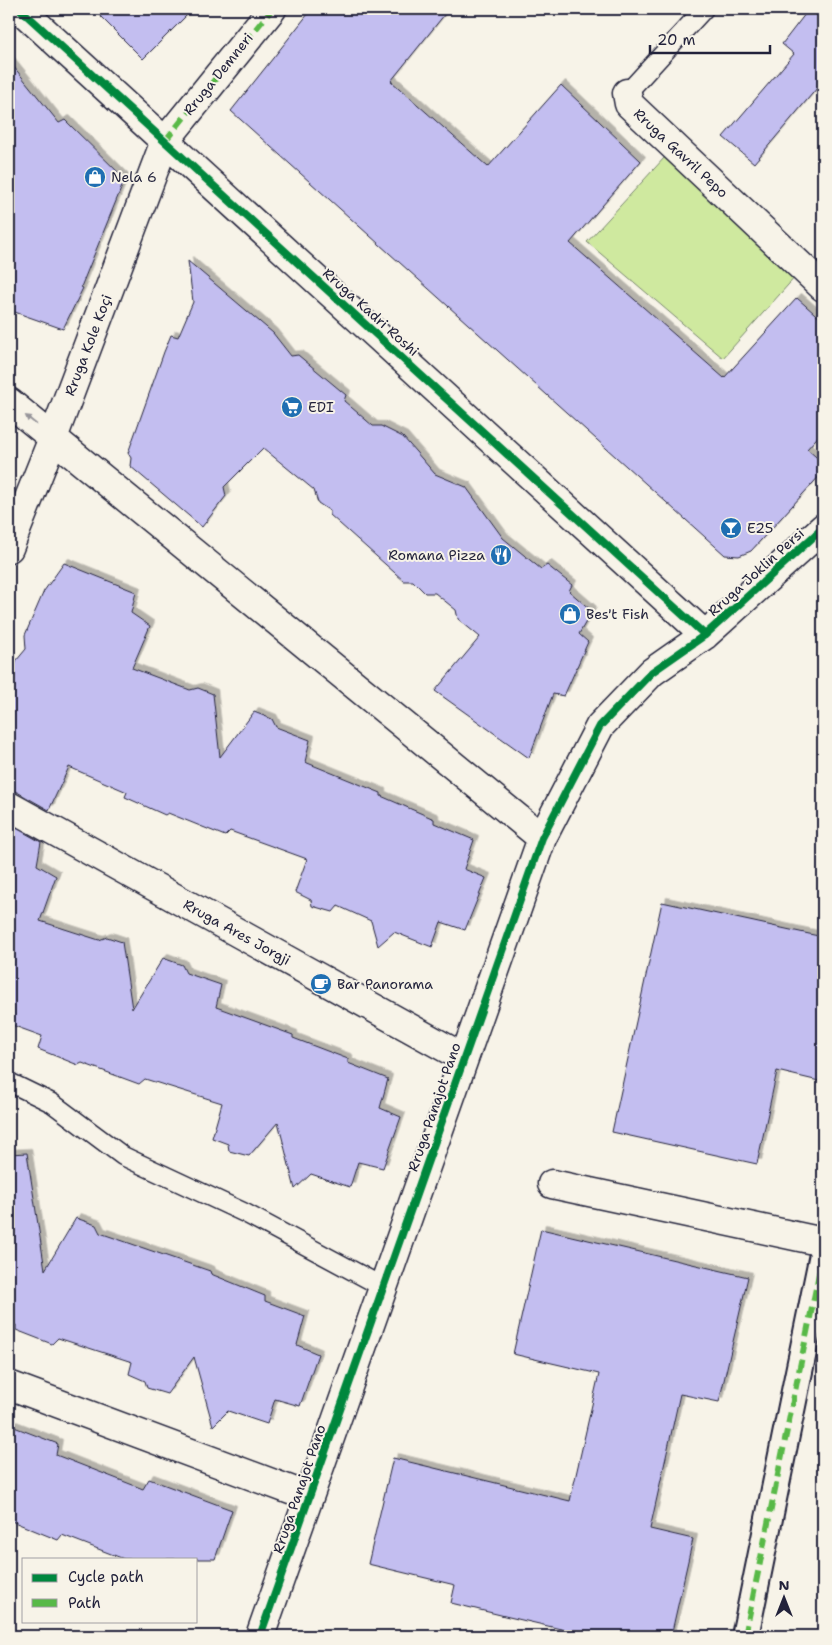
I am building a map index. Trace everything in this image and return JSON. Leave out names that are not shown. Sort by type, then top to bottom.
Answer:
[{"type":"street","name":"Rruga Kadri Roshi","points":[[20,9],[705,634]]},
{"type":"street","name":"Rruga Demneri","points":[[165,141],[272,9]]},
{"type":"street","name":"Rruga Gavril Pepo","points":[[627,93],[629,104],[823,286]]},
{"type":"street","name":"Rruga Kole Koçi","points":[[9,548],[53,438],[165,141]]},
{"type":"street","points":[[9,402],[542,838]]},
{"type":"street","name":"Rruga Joklin Persi","points":[[705,634],[823,528]]},
{"type":"street","name":"Rruga Panajot Pano","points":[[267,1635],[309,1497],[542,838],[600,726],[652,672],[705,634]]},
{"type":"street","name":"Rruga Ares Jorgji","points":[[9,806],[96,852],[464,1058]]},
{"type":"street","points":[[552,1184],[823,1242]]},
{"type":"street","points":[[745,1636],[823,1254]]},
{"type":"street","points":[[9,1385],[309,1497]]},
{"type":"lane","name":"Rruga Gavril Pepo","points":[[627,93],[704,9]]},
{"type":"lane","points":[[9,1082],[52,1103],[123,1156],[245,1214],[383,1287]]},
{"type":"green space","points":[[665,157],[796,276],[723,358],[587,242]]},
{"type":"building","points":[[93,9],[193,9],[143,59]]},
{"type":"building","points":[[312,9],[449,9],[391,81],[488,167],[561,85],[641,161],[570,243],[724,378],[797,298],[823,321],[823,431],[807,449],[823,463],[823,472],[751,551],[739,556],[725,555],[231,111]]},
{"type":"building","points":[[809,9],[823,9],[823,81],[754,163],[723,137],[794,54],[782,44]]},
{"type":"building","points":[[9,61],[59,123],[65,120],[125,179],[81,287],[83,288],[63,329],[9,310]]},
{"type":"building","points":[[188,261],[273,333],[291,356],[298,355],[346,395],[344,401],[373,426],[381,426],[403,437],[435,474],[466,487],[503,538],[541,569],[547,565],[572,585],[569,591],[592,611],[579,634],[588,642],[564,696],[553,694],[529,758],[435,691],[480,637],[458,619],[456,610],[435,593],[425,593],[413,581],[404,581],[330,515],[330,511],[318,503],[314,490],[263,448],[224,487],[226,496],[202,527],[130,466],[131,458],[128,453],[164,352],[171,335],[178,337],[193,302]]},
{"type":"building","points":[[64,563],[136,592],[131,613],[150,626],[132,668],[190,690],[198,688],[213,694],[220,757],[254,712],[272,719],[276,727],[310,740],[305,762],[381,793],[381,796],[434,819],[434,823],[474,840],[464,869],[486,878],[465,930],[441,922],[432,947],[394,932],[378,946],[371,921],[338,906],[333,912],[312,906],[311,900],[295,892],[307,859],[230,831],[225,836],[168,813],[165,815],[125,797],[127,792],[69,767],[49,810],[17,792],[9,790],[9,688],[13,685],[16,661],[26,649],[25,635],[44,591]]},
{"type":"building","points":[[9,824],[41,842],[37,865],[56,876],[40,921],[99,940],[107,937],[122,942],[132,1009],[163,958],[182,965],[186,973],[221,985],[216,1007],[293,1035],[293,1038],[348,1059],[348,1063],[388,1079],[380,1108],[401,1117],[383,1168],[358,1162],[350,1187],[311,1174],[295,1189],[278,1122],[249,1156],[229,1151],[228,1144],[212,1138],[222,1103],[145,1079],[139,1084],[82,1063],[78,1065],[38,1049],[42,1036],[9,1024]]},
{"type":"building","points":[[662,902],[823,937],[823,1082],[777,1071],[757,1164],[612,1132]]},
{"type":"building","points":[[27,1153],[45,1270],[76,1218],[96,1225],[100,1233],[210,1271],[211,1274],[265,1296],[265,1301],[305,1316],[297,1345],[318,1354],[300,1406],[275,1399],[267,1424],[228,1411],[213,1426],[194,1357],[167,1394],[147,1388],[145,1381],[129,1374],[132,1362],[58,1338],[52,1344],[16,1330],[16,1325],[9,1323],[9,1154]]},
{"type":"building","points":[[541,1229],[748,1277],[719,1402],[680,1394],[650,1529],[693,1539],[671,1636],[591,1636],[509,1617],[451,1603],[455,1585],[368,1564],[393,1458],[570,1501],[599,1374],[513,1354]]},
{"type":"building","points":[[9,1425],[58,1444],[56,1455],[143,1489],[149,1479],[232,1510],[215,1559],[121,1558],[62,1535],[58,1540],[9,1520]]},
{"type":"marked path","points":[[165,141],[272,9]]},
{"type":"marked path","points":[[745,1636],[823,1254]]},
{"type":"cycle path","points":[[20,9],[705,635]]},
{"type":"cycle path","points":[[260,1636],[542,838],[600,726],[652,672],[705,635],[823,528]]},
{"type":"place","name":"Nela 6","points":[[95,177]]},
{"type":"place","name":"EDI","points":[[292,407]]},
{"type":"place","name":"E25","points":[[731,528]]},
{"type":"place","name":"Romana Pizza","points":[[501,555]]},
{"type":"place","name":"Bes't Fish","points":[[570,614]]},
{"type":"place","name":"Bar Panorama","points":[[321,984]]}]
